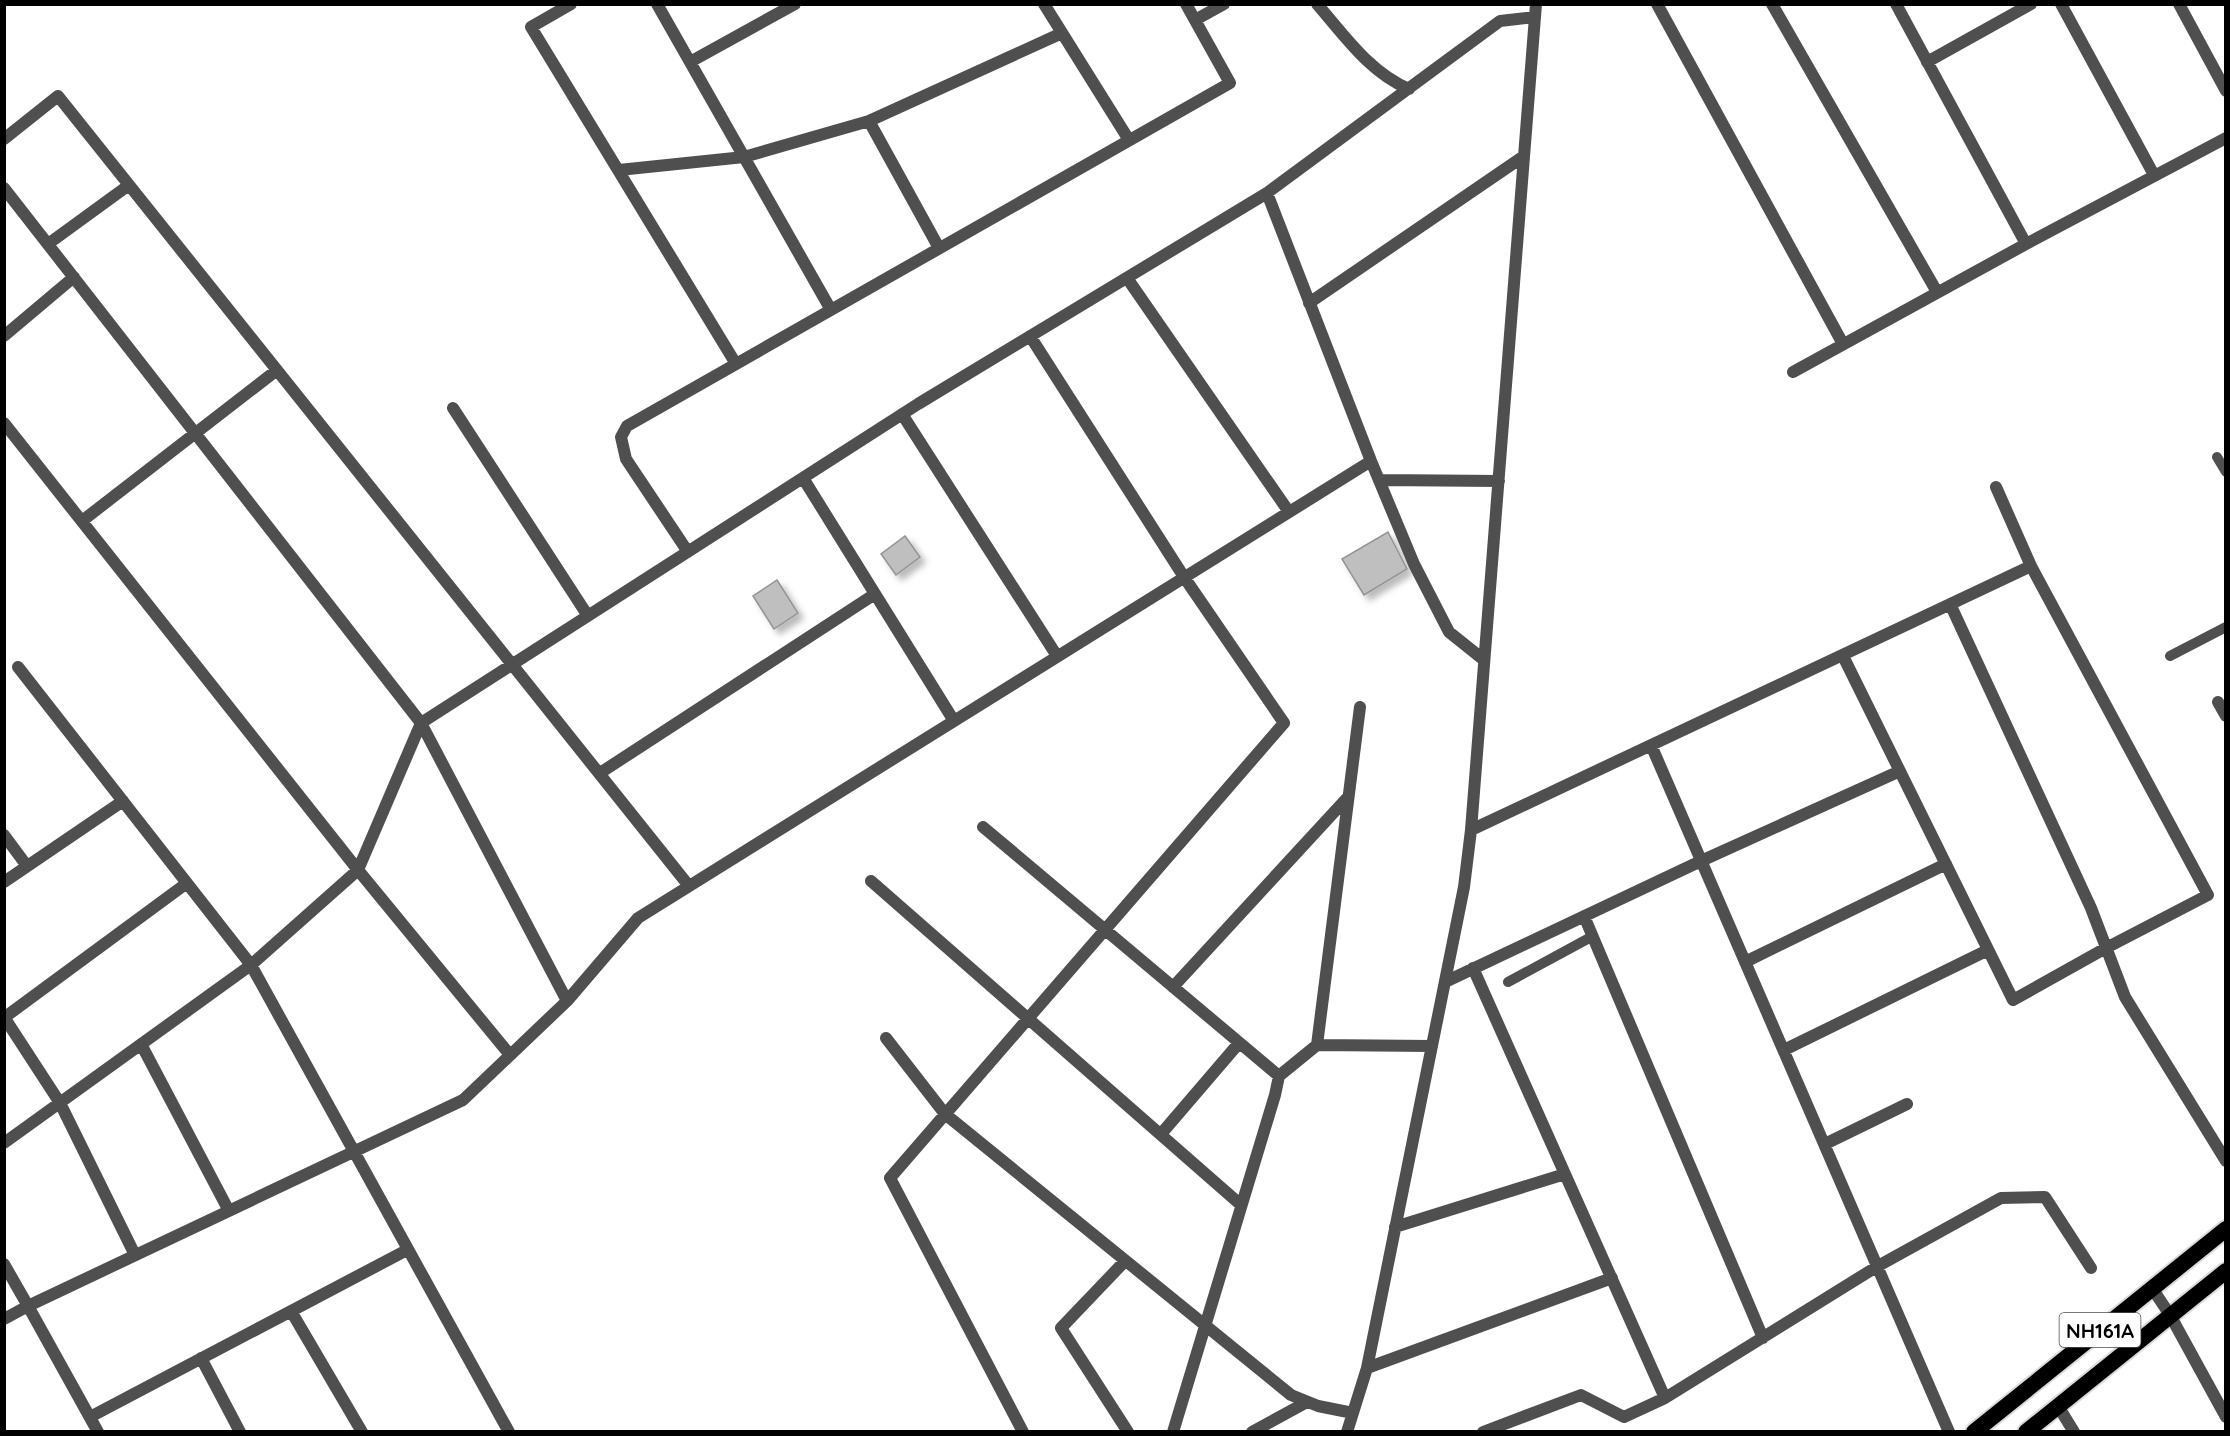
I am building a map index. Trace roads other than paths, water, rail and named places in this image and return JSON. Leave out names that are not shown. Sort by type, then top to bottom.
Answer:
[{"type":"highway","name":"NH161A","points":[[1974,1431],[2224,1232]]},
{"type":"highway","name":"NH161A","points":[[2026,1431],[2226,1271]]},
{"type":"street","points":[[571,4],[531,27],[736,364]]},
{"type":"street","points":[[657,4],[831,310]]},
{"type":"street","points":[[690,62],[795,4]]},
{"type":"street","points":[[1044,4],[1129,140]]},
{"type":"street","points":[[688,552],[626,459],[621,437],[627,426],[1230,82],[1186,4]]},
{"type":"street","points":[[1195,20],[1224,4]]},
{"type":"street","points":[[1317,4],[1376,70],[1396,84],[1409,88]]},
{"type":"street","points":[[1657,4],[1843,344]]},
{"type":"street","points":[[1772,4],[1937,292]]},
{"type":"street","points":[[1896,4],[2026,244]]},
{"type":"street","points":[[1927,62],[2031,4]]},
{"type":"street","points":[[2061,4],[2154,175]]},
{"type":"street","points":[[2179,4],[2226,91]]},
{"type":"street","points":[[4,1143],[251,965],[358,870],[421,723],[902,414],[1266,193],[1500,21],[1535,11],[1471,830],[1464,887],[1367,1368],[1347,1431]]},
{"type":"street","points":[[620,170],[744,158],[869,121],[1062,33]]},
{"type":"street","points":[[4,139],[58,96],[689,886]]},
{"type":"street","points":[[869,121],[939,248]]},
{"type":"street","points":[[1793,372],[1937,292],[2226,138]]},
{"type":"street","points":[[1310,303],[1524,156]]},
{"type":"street","points":[[48,244],[129,185]]},
{"type":"street","points":[[4,188],[421,723],[567,1001]]},
{"type":"street","points":[[1266,193],[1414,564],[1449,632],[1484,660]]},
{"type":"street","points":[[4,336],[74,277]]},
{"type":"street","points":[[1127,278],[1289,512]]},
{"type":"street","points":[[1023,1431],[890,1178],[1284,723],[1185,577],[1030,336]]},
{"type":"street","points":[[82,521],[277,370]]},
{"type":"street","points":[[453,408],[588,616]]},
{"type":"street","points":[[902,414],[1057,656]]},
{"type":"street","points":[[4,423],[358,870],[510,1055]]},
{"type":"street","points":[[4,1319],[463,1100],[567,1001],[638,918],[1371,461]]},
{"type":"street","points":[[802,478],[954,721]]},
{"type":"street","points":[[1380,480],[1498,481]]},
{"type":"street","points":[[1844,656],[2013,1000],[2208,895],[2031,566],[1996,487]]},
{"type":"street","points":[[1471,830],[2031,566]]},
{"type":"street","points":[[600,773],[875,594]]},
{"type":"street","points":[[1950,606],[2091,908],[2125,997],[2226,1161]]},
{"type":"street","points":[[18,667],[251,965],[353,1153],[509,1431]]},
{"type":"street","points":[[2218,702],[2226,716]]},
{"type":"street","points":[[1317,1045],[1360,707]]},
{"type":"street","points":[[1651,745],[1949,1431]]},
{"type":"street","points":[[1445,982],[1701,861],[1900,771]]},
{"type":"street","points":[[1173,987],[1348,797]]},
{"type":"street","points":[[4,882],[123,801]]},
{"type":"street","points":[[983,827],[1279,1076]]},
{"type":"street","points":[[4,835],[27,866]]},
{"type":"street","points":[[1745,962],[1946,864]]},
{"type":"street","points":[[871,881],[1241,1205]]},
{"type":"street","points":[[135,1255],[60,1103],[5,1017],[187,883]]},
{"type":"street","points":[[1584,916],[1763,1338]]},
{"type":"street","points":[[1784,1050],[1988,950]]},
{"type":"street","points":[[1473,968],[1665,1398]]},
{"type":"street","points":[[886,1038],[945,1114],[1291,1395],[1307,1402],[1353,1413]]},
{"type":"street","points":[[1161,1134],[1239,1043]]},
{"type":"street","points":[[141,1044],[230,1211]]},
{"type":"street","points":[[1173,1431],[1279,1076],[1317,1045],[1431,1046]]},
{"type":"street","points":[[1824,1144],[1907,1104]]},
{"type":"street","points":[[1395,1227],[1565,1174]]},
{"type":"street","points":[[1483,1431],[1581,1395],[1624,1417],[1665,1398],[1878,1266],[2001,1198],[2045,1197],[2091,1268]]},
{"type":"street","points":[[90,1417],[407,1250]]},
{"type":"street","points":[[1125,1260],[1061,1328],[1128,1431]]},
{"type":"street","points":[[4,1264],[98,1431]]},
{"type":"street","points":[[1367,1368],[1612,1278]]},
{"type":"street","points":[[2152,1288],[2170,1315],[2226,1417]]},
{"type":"street","points":[[291,1311],[362,1431]]},
{"type":"street","points":[[201,1358],[240,1431]]},
{"type":"street","points":[[1252,1431],[1307,1402]]},
{"type":"street","points":[[2058,1406],[2074,1431]]},
{"type":"lane","points":[[2217,457],[2226,472]]},
{"type":"lane","points":[[2170,656],[2226,627]]},
{"type":"lane","points":[[1508,982],[1593,936]]}]
